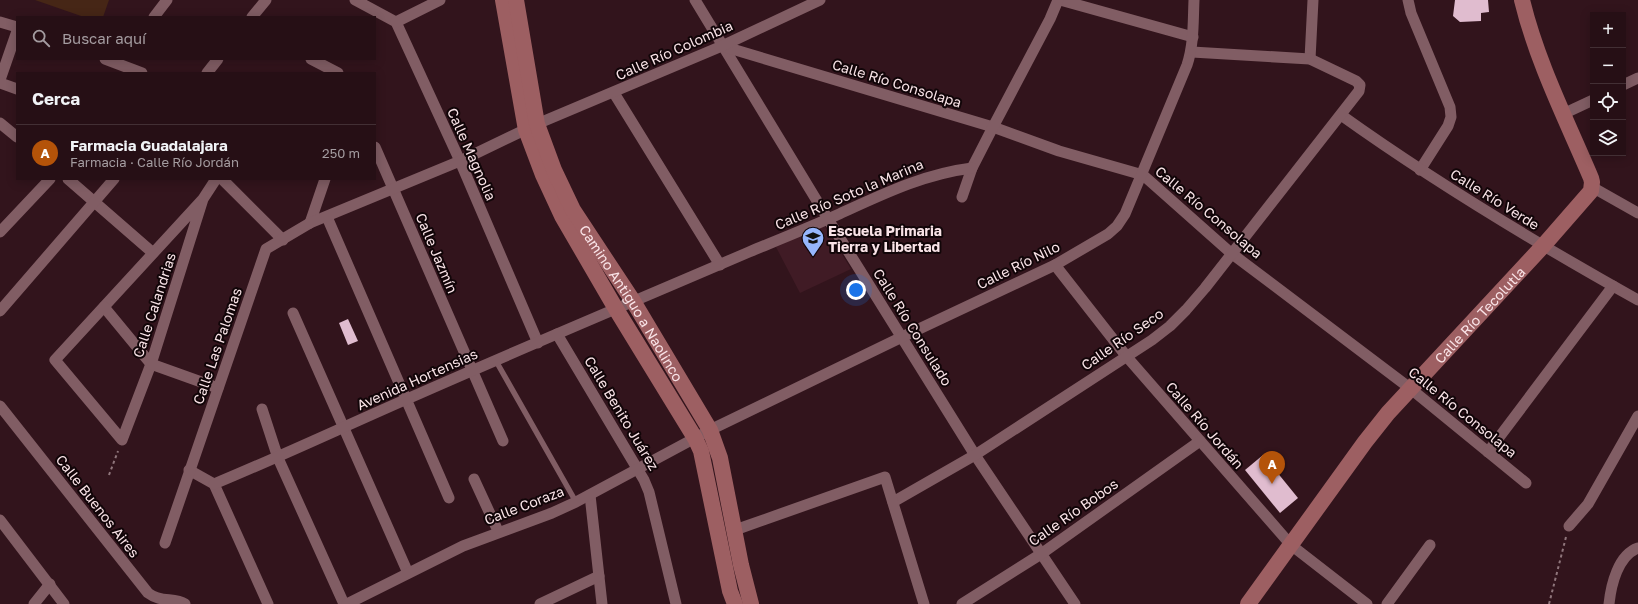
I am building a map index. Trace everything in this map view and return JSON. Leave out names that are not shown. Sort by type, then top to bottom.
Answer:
[{"type":"main road","name":"Camino Antiguo a Naolinco","points":[[503,0],[542,175],[562,216],[616,309],[695,438],[701,451],[722,554],[735,604]]},
{"type":"main road","name":"Camino Antiguo a Naolinco","points":[[516,0],[532,127],[573,210],[633,301],[710,430],[720,458],[741,564],[751,604]]},
{"type":"main road","points":[[1522,0],[1539,59],[1591,178],[1592,187]]},
{"type":"main road","name":"Calle Río Tecolutla","points":[[1248,604],[1364,442],[1543,246],[1591,191],[1592,187]]},
{"type":"street","points":[[155,16],[167,0]]},
{"type":"street","points":[[253,16],[266,0]]},
{"type":"street","points":[[355,0],[396,22],[440,0]]},
{"type":"street","name":"Calle Río Consulado","points":[[695,0],[828,219],[975,455],[1075,604]]},
{"type":"street","name":"Calle Río Colombia","points":[[394,190],[460,162],[532,127],[722,46],[820,0]]},
{"type":"street","points":[[962,196],[972,168],[1059,0],[1193,37]]},
{"type":"street","name":"Calle Río Nilo","points":[[710,430],[902,336],[1055,265],[1097,241],[1118,226],[1125,214],[1142,175],[1192,52],[1194,0]]},
{"type":"street","points":[[1192,52],[1310,59],[1313,0]]},
{"type":"street","points":[[1408,0],[1411,12],[1450,107],[1451,117],[1448,126],[1420,170]]},
{"type":"street","points":[[0,22],[16,27]]},
{"type":"street","name":"Calle Magnolia","points":[[396,22],[460,162],[538,342]]},
{"type":"street","points":[[16,34],[0,82],[16,88]]},
{"type":"street","name":"Calle Río Consolapa","points":[[722,46],[993,127],[1059,151],[1142,175],[1232,253],[1411,389],[1526,483]]},
{"type":"street","name":"Calle Río Seco","points":[[893,502],[975,455],[1127,357],[1170,326],[1186,310],[1359,91],[1360,85],[1356,81],[1310,59]]},
{"type":"street","points":[[108,60],[140,72]]},
{"type":"street","points":[[208,72],[217,60]]},
{"type":"street","points":[[313,60],[336,72]]},
{"type":"street","points":[[1626,84],[1638,78]]},
{"type":"street","points":[[614,92],[720,265]]},
{"type":"street","points":[[1563,114],[1590,101]]},
{"type":"street","name":"Calle Río Verde","points":[[1341,115],[1420,170],[1543,246],[1638,300]]},
{"type":"street","points":[[0,123],[16,136]]},
{"type":"street","name":"Calle Jazmín","points":[[376,148],[503,441]]},
{"type":"street","name":"Calle Río Soto la Marina","points":[[633,301],[926,177],[949,171],[972,168]]},
{"type":"street","points":[[0,232],[49,180]]},
{"type":"street","points":[[69,180],[153,253]]},
{"type":"street","points":[[0,311],[113,180]]},
{"type":"street","name":"Calle Calandrias","points":[[122,440],[151,364],[204,199],[215,180]]},
{"type":"street","points":[[223,180],[283,240]]},
{"type":"street","points":[[310,223],[325,180]]},
{"type":"street","points":[[1592,187],[1638,213]]},
{"type":"street","name":"Calle Las Palomas","points":[[165,543],[266,249],[310,223],[394,190]]},
{"type":"street","points":[[122,440],[55,360],[204,199]]},
{"type":"street","points":[[327,217],[449,498]]},
{"type":"street","name":"Calle Río Jordán","points":[[1055,265],[1127,357],[1291,545],[1367,604]]},
{"type":"street","points":[[1488,452],[1614,286]]},
{"type":"street","name":"Avenida Hortensias","points":[[214,484],[278,458],[407,399],[633,301]]},
{"type":"street","points":[[104,306],[151,364],[218,388]]},
{"type":"street","points":[[293,313],[408,573]]},
{"type":"street","name":"Calle Benito Juárez","points":[[557,334],[638,468],[649,492],[676,604]]},
{"type":"street","name":"Calle Buenos Aires","points":[[0,406],[148,593],[154,598],[178,601],[185,604]]},
{"type":"street","points":[[262,410],[278,458],[344,604]]},
{"type":"street","points":[[1569,526],[1588,504],[1638,416]]},
{"type":"street","name":"Calle Coraza","points":[[347,604],[463,546],[552,513],[576,502],[710,430]]},
{"type":"street","name":"Calle Río Bobos","points":[[962,604],[1041,554],[1200,441]]},
{"type":"street","points":[[189,470],[214,484],[268,604]]},
{"type":"street","points":[[735,530],[885,477],[924,604]]},
{"type":"street","points":[[474,479],[498,532]]},
{"type":"street","points":[[590,495],[602,604]]},
{"type":"street","points":[[0,520],[64,604]]},
{"type":"street","points":[[1387,604],[1430,545]]},
{"type":"street","points":[[1609,604],[1618,567],[1627,554],[1638,548]]},
{"type":"street","points":[[540,604],[599,576]]},
{"type":"street","points":[[34,604],[50,584]]},
{"type":"lane","points":[[496,360],[576,502]]},
{"type":"path","points":[[109,475],[122,440]]},
{"type":"path","points":[[1549,604],[1569,526]]},
{"type":"shaded area","points":[[35,0],[109,0],[103,16],[81,16]]},
{"type":"shaded area","name":"Escuela Primaria Tierra y Libertad","points":[[824,225],[851,269],[800,293],[776,247]]},
{"type":"building","points":[[1455,0],[1488,0],[1489,12],[1481,13],[1481,21],[1460,22],[1453,16]]},
{"type":"building","points":[[348,319],[358,341],[348,345],[339,323]]},
{"type":"building","points":[[1263,455],[1298,498],[1280,513],[1245,470]]},
{"type":"place","name":"Escuela Primaria Tierra y Libertad","points":[[813,258]]},
{"type":"place","name":"Farmacia Guadalajara","points":[[1272,484]]}]
